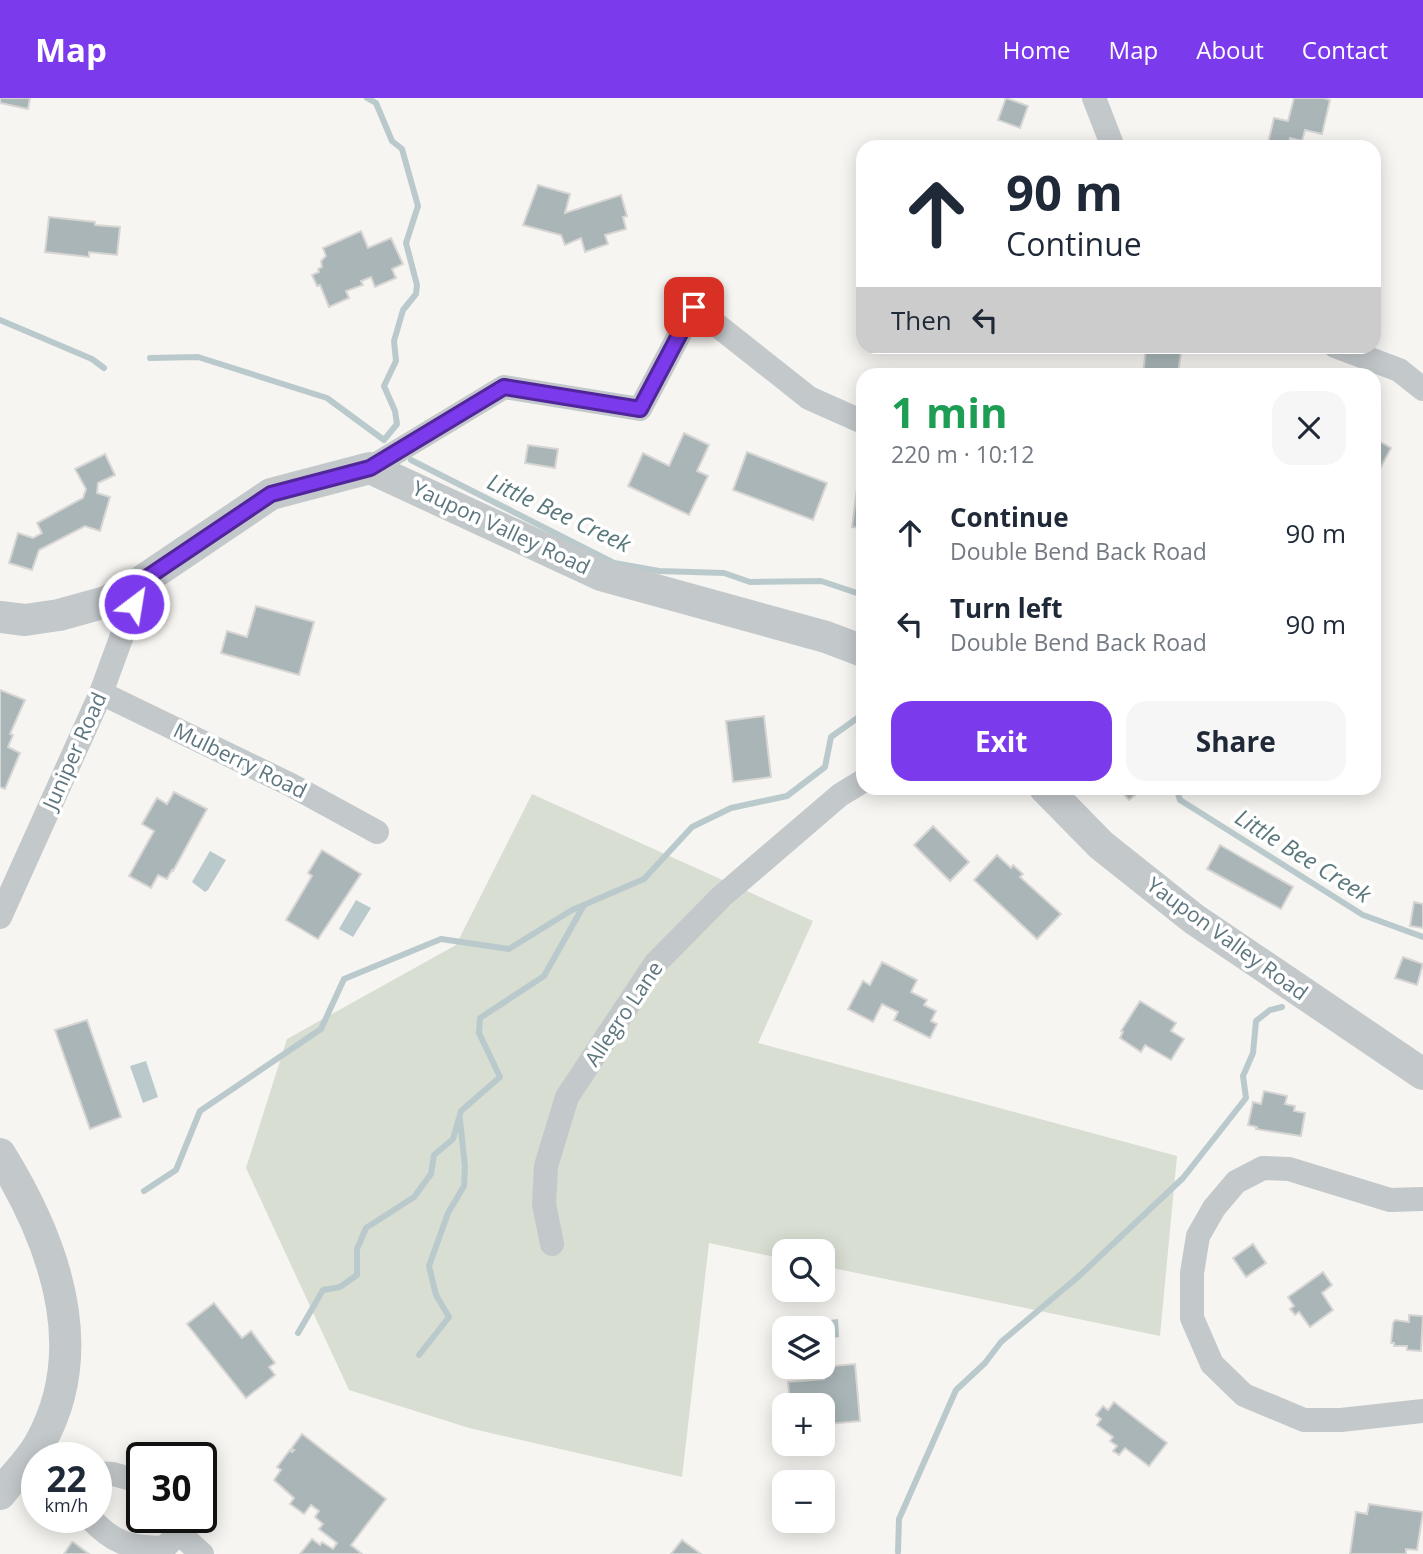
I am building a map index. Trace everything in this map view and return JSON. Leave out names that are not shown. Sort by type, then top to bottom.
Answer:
[{"type":"street","points":[[1094,98],[1110,140]]},
{"type":"street","points":[[0,617],[25,621],[106,602],[142,581],[271,494],[370,468],[504,387],[640,409],[694,307],[809,398],[856,419]]},
{"type":"street","points":[[1356,354],[1399,370],[1423,389]]},
{"type":"street","name":"Yaupon Valley Road","points":[[370,468],[601,575],[826,637],[856,649]]},
{"type":"street","name":"Juniper Road","points":[[0,917],[101,693],[142,581]]},
{"type":"street","name":"Mulberry Road","points":[[101,693],[291,785],[377,832]]},
{"type":"street","name":"Allegro Lane","points":[[552,1244],[544,1204],[546,1166],[567,1097],[655,964],[721,897],[840,795],[856,785]]},
{"type":"street","name":"Yaupon Valley Road","points":[[1052,795],[1101,845],[1194,919],[1423,1074]]},
{"type":"street","points":[[0,1154],[35,1218],[56,1273],[65,1320],[66,1365],[50,1442]]},
{"type":"street","points":[[1423,1199],[1390,1200],[1289,1169],[1263,1168],[1236,1182],[1214,1208],[1198,1236],[1192,1273],[1192,1318],[1212,1364],[1244,1395],[1304,1420],[1340,1420],[1423,1411]]},
{"type":"street","points":[[0,1493],[21,1475]]},
{"type":"street","points":[[105,1533],[124,1545],[164,1548],[173,1533]]},
{"type":"street","points":[[185,1533],[202,1554]]},
{"type":"shaded area","points":[[532,794],[813,921],[758,1043],[1177,1156],[1160,1336],[835,1268],[835,1239],[772,1239],[772,1256],[709,1243],[682,1477],[469,1428],[349,1390],[246,1168],[287,1039],[456,945]]},
{"type":"shaded area","points":[[210,851],[226,860],[205,892],[192,882]]},
{"type":"shaded area","points":[[356,900],[371,908],[353,937],[339,929]]},
{"type":"shaded area","points":[[146,1061],[158,1097],[143,1103],[130,1066]]},
{"type":"shaded area","points":[[835,1319],[838,1319],[839,1337],[835,1338]]},
{"type":"building","points":[[0,98],[30,98],[28,109],[0,103]]},
{"type":"building","points":[[1006,98],[1028,106],[1020,128],[998,120]]},
{"type":"building","points":[[1294,98],[1330,100],[1322,134],[1305,130],[1302,140],[1269,140],[1274,118],[1288,121]]},
{"type":"building","points":[[538,185],[570,194],[565,213],[621,195],[627,216],[623,217],[626,229],[605,235],[608,244],[585,252],[581,238],[565,245],[561,235],[523,225]]},
{"type":"building","points":[[49,217],[120,227],[117,255],[89,252],[89,257],[45,252]]},
{"type":"building","points":[[361,231],[368,248],[391,238],[403,264],[392,269],[396,278],[375,287],[371,277],[361,281],[363,285],[346,291],[349,298],[329,307],[320,285],[317,286],[312,275],[322,267],[321,261],[326,256],[323,248]]},
{"type":"building","points":[[1145,354],[1181,354],[1179,368],[1144,368]]},
{"type":"building","points":[[684,433],[709,445],[697,471],[708,476],[689,515],[628,486],[643,453],[669,466]]},
{"type":"building","points":[[1381,442],[1391,448],[1381,467]]},
{"type":"building","points":[[528,445],[558,449],[555,468],[525,463]]},
{"type":"building","points":[[747,452],[827,483],[813,520],[733,490]]},
{"type":"building","points":[[105,454],[115,475],[98,483],[97,493],[110,497],[100,531],[85,526],[39,550],[32,570],[9,563],[18,533],[33,538],[42,533],[37,523],[83,498],[86,489],[75,469]]},
{"type":"building","points":[[856,497],[856,527],[852,527]]},
{"type":"building","points":[[256,606],[314,622],[299,675],[221,653],[227,631],[247,637]]},
{"type":"building","points":[[0,690],[25,700],[10,734],[13,735],[8,747],[20,753],[5,789],[0,787]]},
{"type":"building","points":[[764,716],[771,777],[733,782],[726,721]]},
{"type":"building","points":[[174,792],[207,809],[173,871],[167,879],[158,875],[151,888],[129,876],[154,831],[142,824],[157,798],[167,804]]},
{"type":"building","points":[[933,826],[969,862],[950,881],[914,845]]},
{"type":"building","points":[[1220,845],[1293,887],[1281,909],[1207,869]]},
{"type":"building","points":[[322,850],[361,874],[318,939],[286,920],[312,876],[308,873]]},
{"type":"building","points":[[997,855],[1011,868],[1013,865],[1023,874],[1020,877],[1061,914],[1037,939],[974,880]]},
{"type":"building","points":[[1414,902],[1423,904],[1423,928],[1410,926]]},
{"type":"building","points":[[1403,957],[1423,964],[1417,985],[1395,978]]},
{"type":"building","points":[[882,962],[917,980],[911,992],[927,1000],[924,1005],[936,1011],[931,1021],[937,1024],[930,1038],[894,1020],[898,1012],[882,1004],[873,1022],[848,1009],[863,981],[870,985]]},
{"type":"building","points":[[1140,1001],[1176,1023],[1171,1031],[1184,1039],[1171,1060],[1145,1045],[1141,1052],[1120,1038],[1123,1032],[1121,1031]]},
{"type":"building","points":[[87,1020],[121,1117],[90,1129],[55,1030]]},
{"type":"building","points":[[1264,1091],[1287,1096],[1285,1104],[1295,1106],[1294,1111],[1305,1113],[1301,1136],[1256,1129],[1257,1127],[1248,1125],[1253,1102],[1261,1104]]},
{"type":"building","points":[[1253,1244],[1266,1263],[1246,1277],[1233,1258]]},
{"type":"building","points":[[1323,1272],[1332,1285],[1322,1293],[1333,1310],[1310,1327],[1299,1312],[1295,1315],[1290,1309],[1294,1306],[1288,1297]]},
{"type":"building","points":[[214,1303],[242,1338],[251,1331],[275,1363],[269,1367],[275,1375],[246,1398],[187,1324]]},
{"type":"building","points":[[1409,1315],[1423,1316],[1421,1351],[1407,1350],[1407,1346],[1394,1346],[1394,1343],[1391,1343],[1393,1323],[1395,1320],[1409,1322]]},
{"type":"building","points":[[855,1364],[860,1421],[835,1423],[835,1393],[789,1393],[788,1382],[835,1379],[835,1366]]},
{"type":"building","points":[[1114,1402],[1167,1443],[1149,1466],[1125,1448],[1119,1455],[1113,1451],[1117,1446],[1110,1441],[1113,1437],[1097,1425],[1101,1419],[1096,1415],[1103,1406],[1108,1410]]},
{"type":"building","points":[[302,1434],[386,1499],[351,1545],[362,1554],[300,1554],[312,1539],[333,1549],[337,1543],[319,1529],[323,1524],[315,1517],[319,1511],[311,1505],[304,1514],[290,1504],[294,1498],[274,1480],[281,1470],[277,1467],[290,1450],[294,1450],[291,1449]]},
{"type":"building","points":[[1369,1504],[1423,1512],[1417,1550],[1406,1549],[1406,1554],[1350,1554],[1356,1512],[1367,1514]]},
{"type":"building","points":[[682,1540],[701,1554],[671,1554]]},
{"type":"building","points":[[73,1542],[89,1554],[64,1554]]},
{"type":"waterway","points":[[150,358],[198,357],[327,398],[384,440],[397,424],[395,411],[384,386],[396,361],[394,341],[403,310],[416,294],[417,285],[406,243],[418,206],[402,149],[392,141],[376,103],[367,98]]},
{"type":"waterway","name":"Little Bee Creek","points":[[0,320],[92,359],[104,368]]},
{"type":"waterway","name":"Little Bee Creek","points":[[411,460],[614,563],[659,571],[724,573],[750,582],[821,581],[856,593]]},
{"type":"waterway","points":[[144,1191],[176,1170],[200,1111],[321,1029],[344,979],[441,939],[509,949],[572,910],[644,879],[692,827],[731,808],[787,796],[825,767],[831,737],[856,719]]},
{"type":"waterway","name":"Little Bee Creek","points":[[1178,795],[1180,800],[1363,915],[1423,937]]},
{"type":"waterway","points":[[298,1333],[323,1290],[340,1287],[357,1275],[357,1249],[366,1228],[414,1197],[431,1174],[434,1155],[453,1139],[461,1111],[500,1077],[479,1033],[480,1018],[544,976],[584,905]]},
{"type":"waterway","points":[[898,1552],[899,1519],[956,1390],[985,1363],[1001,1342],[1079,1276],[1183,1178],[1246,1098],[1243,1076],[1253,1053],[1256,1021],[1270,1010],[1282,1007]]},
{"type":"waterway","points":[[419,1355],[449,1317],[436,1295],[429,1266],[448,1213],[464,1186],[465,1167],[460,1120]]},
{"type":"route","points":[[134,604],[142,581],[271,494],[370,468],[504,387],[640,409],[694,307]]}]
